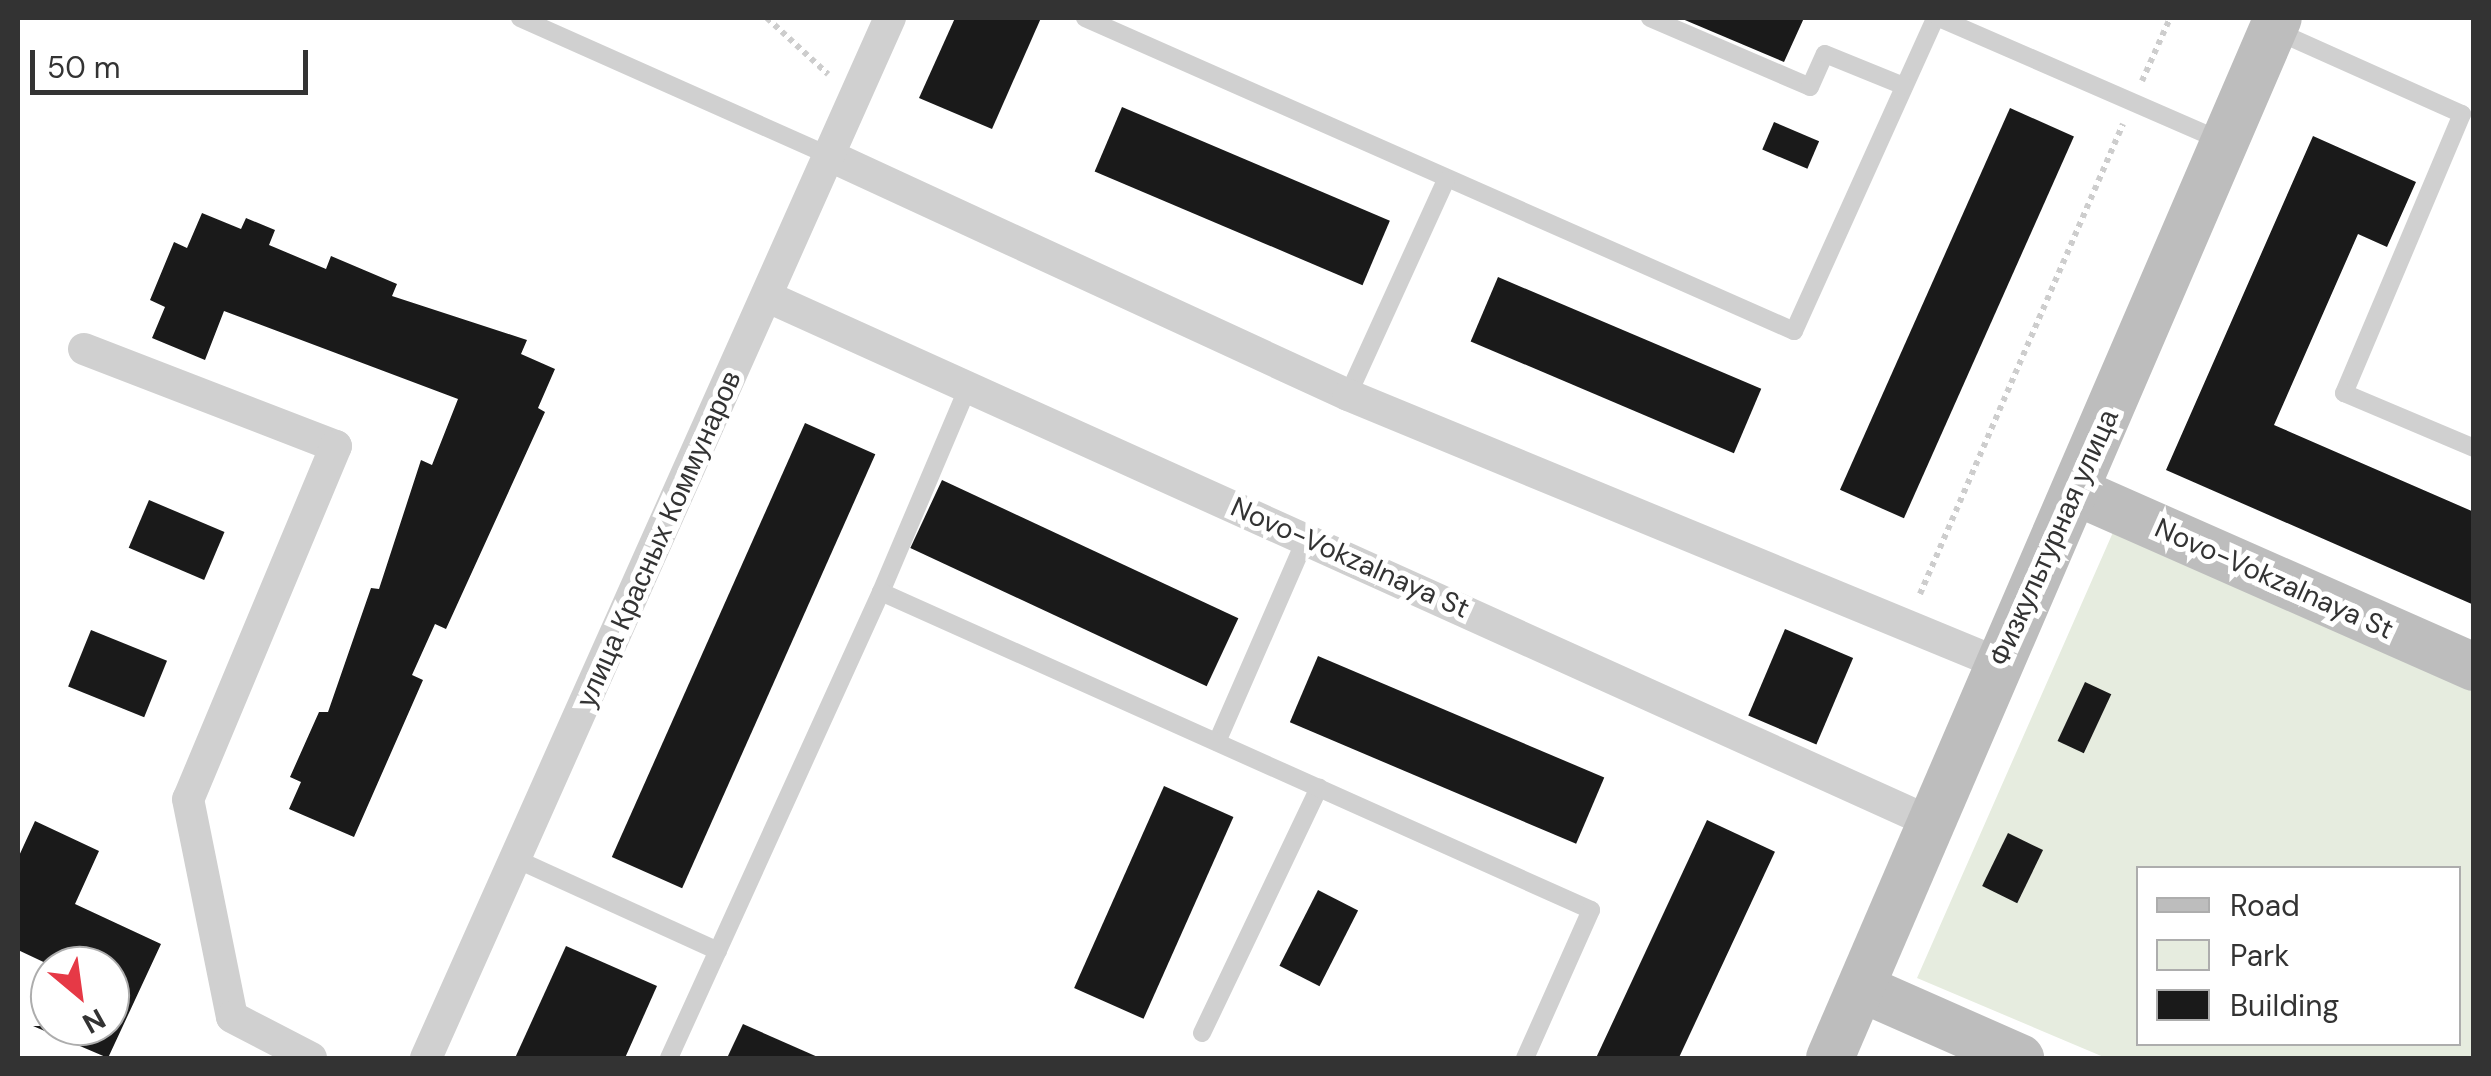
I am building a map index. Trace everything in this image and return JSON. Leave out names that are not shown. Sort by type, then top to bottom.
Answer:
[{"type":"street","name":"улица Красных Коммунаров","points":[[426,1058],[890,18]]},
{"type":"street","name":"Физкультурная улица","points":[[1830,1058],[2275,24]]},
{"type":"street","points":[[830,156],[1348,396],[1998,663]]},
{"type":"street","name":"Novo-Vokzalnaya St","points":[[768,297],[1930,822]]},
{"type":"street","points":[[84,349],[336,446],[188,799],[232,1017],[311,1058]]},
{"type":"street","name":"Novo-Vokzalnaya St","points":[[2075,492],[2474,667]]},
{"type":"street","points":[[1861,988],[2020,1058]]},
{"type":"lane","points":[[520,18],[830,156]]},
{"type":"lane","points":[[1085,18],[1794,331],[1937,18],[2225,142]]},
{"type":"lane","points":[[1650,18],[1810,87],[1825,54],[1904,86]]},
{"type":"lane","points":[[2275,24],[2462,114],[2344,393],[2474,448]]},
{"type":"lane","points":[[1348,396],[1446,180]]},
{"type":"lane","points":[[669,1058],[881,592],[968,388]]},
{"type":"lane","points":[[1217,742],[1306,538]]},
{"type":"lane","points":[[881,592],[1591,910],[1526,1058]]},
{"type":"lane","points":[[1202,1033],[1319,788]]},
{"type":"lane","points":[[516,859],[718,951]]},
{"type":"path","points":[[767,18],[855,98]]},
{"type":"path","points":[[1906,626],[2170,18]]},
{"type":"green space","points":[[2114,530],[2473,688],[2473,1058],[2106,1058],[1917,978]]},
{"type":"building","points":[[955,18],[1041,18],[992,129],[919,98]]},
{"type":"building","points":[[1680,18],[1804,18],[1784,62]]},
{"type":"building","points":[[1122,107],[1390,221],[1363,285],[1095,171]]},
{"type":"building","points":[[2010,108],[2074,136],[1904,518],[1840,490]]},
{"type":"building","points":[[1774,122],[1819,141],[1807,169],[1762,150]]},
{"type":"building","points":[[2313,136],[2416,182],[2387,247],[2358,234],[2274,425],[2474,512],[2474,605],[2166,470]]},
{"type":"building","points":[[202,213],[241,229],[246,218],[275,230],[269,245],[326,269],[331,256],[397,284],[392,296],[527,340],[521,354],[555,369],[538,408],[545,412],[446,629],[435,624],[412,675],[423,680],[354,837],[289,809],[301,782],[290,777],[319,712],[328,712],[371,588],[379,589],[421,460],[432,465],[458,399],[224,311],[205,360],[152,338],[165,307],[150,300],[174,242],[187,248]]},
{"type":"building","points":[[1498,277],[1761,389],[1734,453],[1471,341]]},
{"type":"building","points":[[805,423],[875,454],[682,888],[612,857]]},
{"type":"building","points":[[942,480],[1238,618],[1207,686],[910,548]]},
{"type":"building","points":[[149,500],[224,532],[204,580],[129,548]]},
{"type":"building","points":[[1785,629],[1853,658],[1816,744],[1748,716]]},
{"type":"building","points":[[91,630],[167,661],[144,717],[68,687]]},
{"type":"building","points":[[1318,656],[1604,778],[1576,844],[1290,722]]},
{"type":"building","points":[[2085,682],[2111,694],[2084,753],[2058,741]]},
{"type":"building","points":[[1164,786],[1233,817],[1144,1019],[1074,988]]},
{"type":"building","points":[[1707,820],[1775,852],[1679,1058],[1597,1057]]},
{"type":"building","points":[[35,821],[99,851],[75,904],[161,944],[130,1011],[130,946],[30,946],[30,956],[18,950],[18,858]]},
{"type":"building","points":[[2008,833],[2043,850],[2017,903],[1982,886]]},
{"type":"building","points":[[1318,890],[1358,910],[1320,986],[1279,966]]},
{"type":"building","points":[[566,946],[657,986],[625,1058],[515,1058]]},
{"type":"building","points":[[743,1024],[820,1058],[727,1058]]},
{"type":"building","points":[[80,1046],[114,1046],[108,1058]]}]
